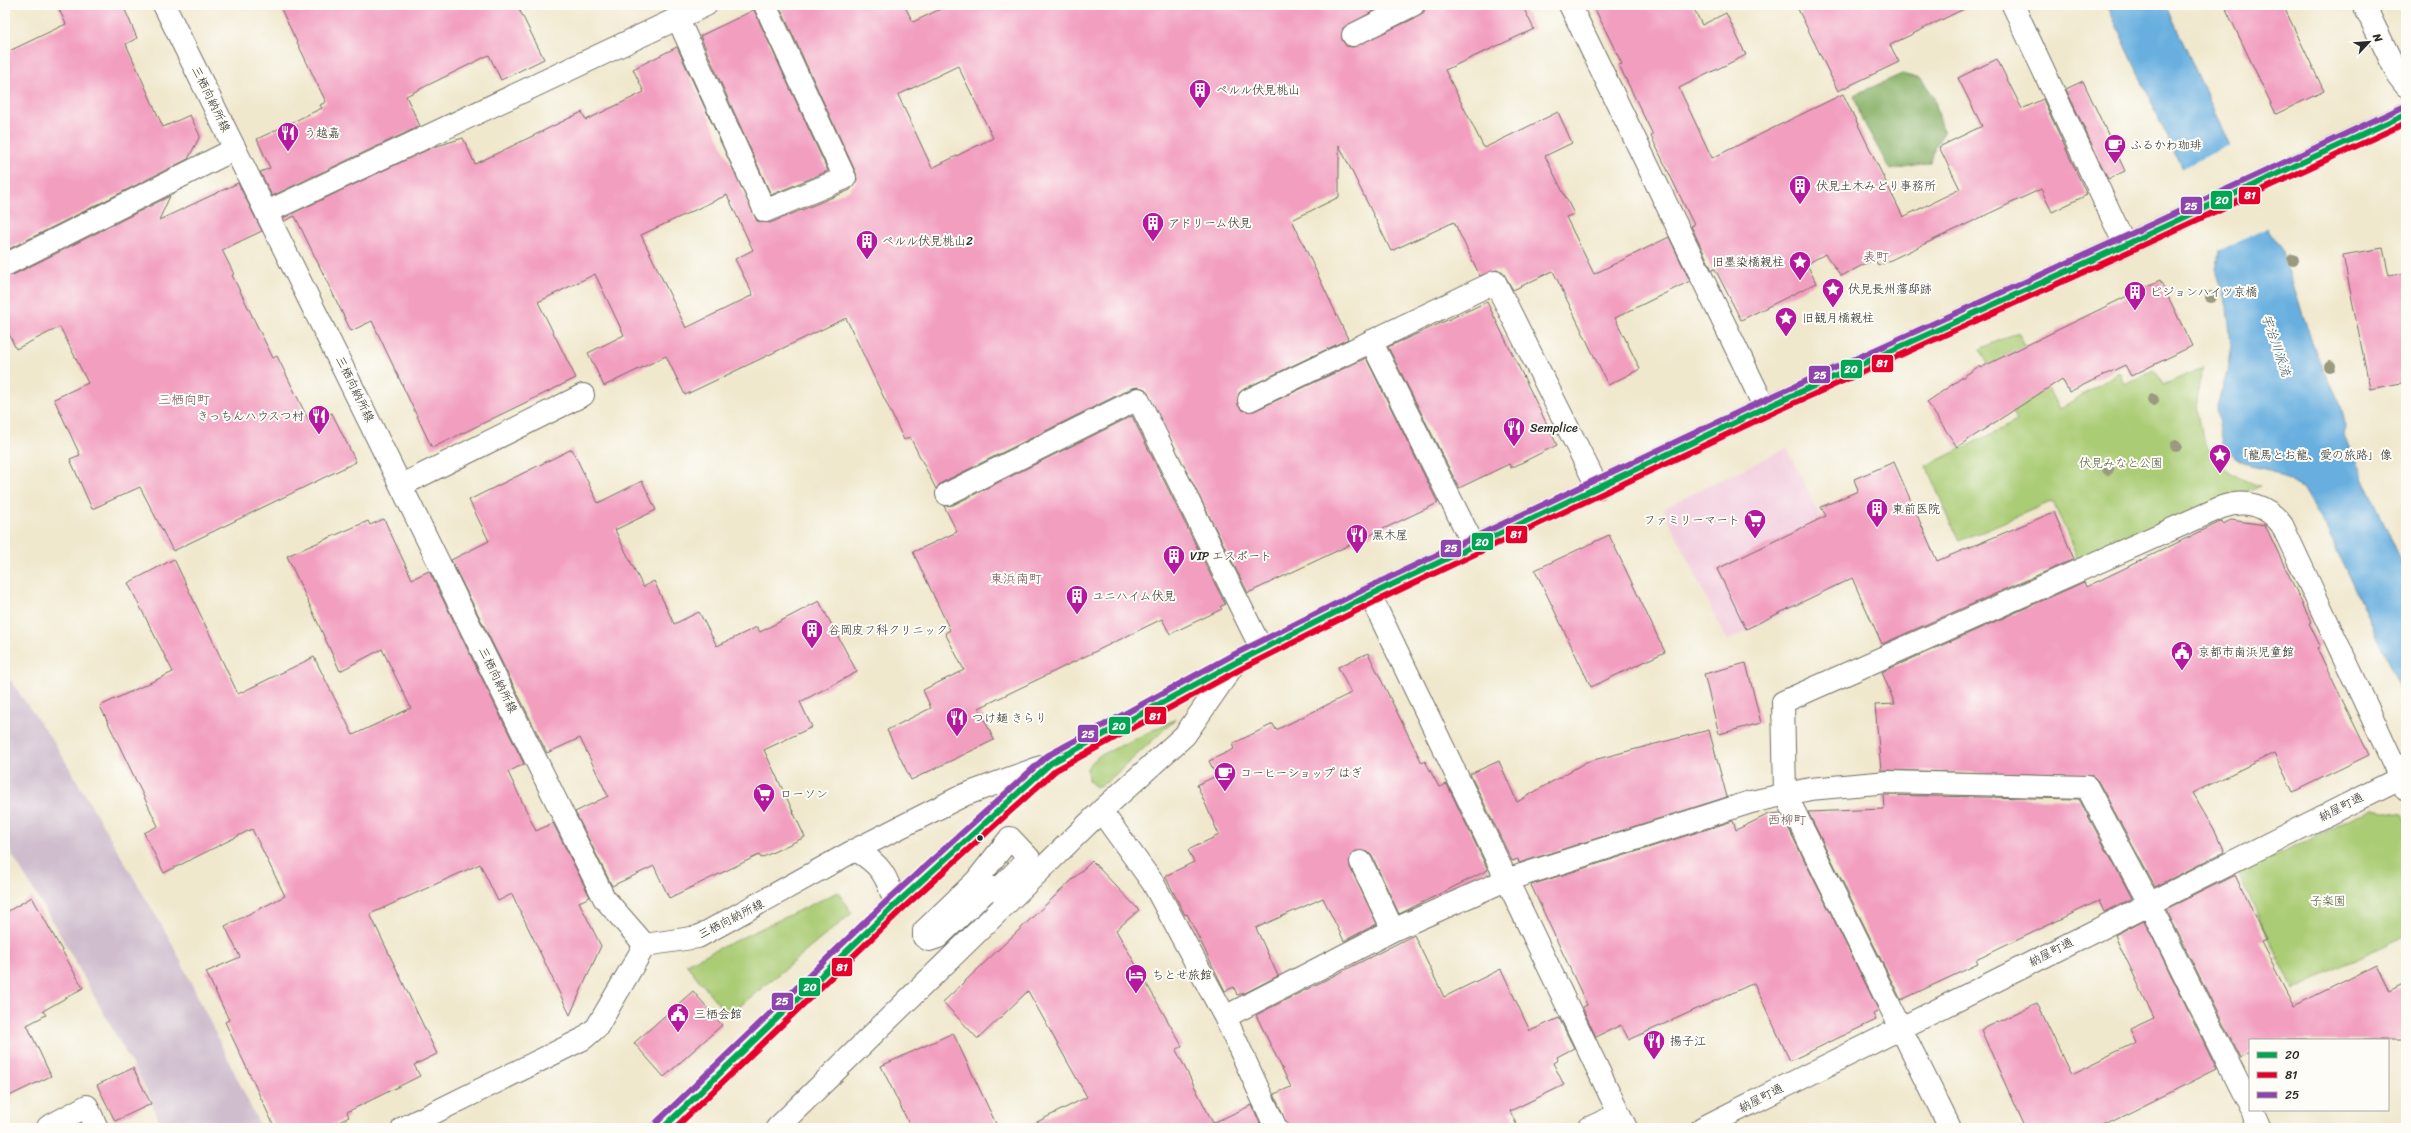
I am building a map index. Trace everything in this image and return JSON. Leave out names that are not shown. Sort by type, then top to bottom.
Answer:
[{"type":"street","name":"三栖向納所線","points":[[164,5],[402,485],[604,898],[645,945],[698,937],[855,850],[964,795],[1051,763]]},
{"type":"street","points":[[267,212],[706,5]]},
{"type":"street","points":[[678,19],[766,211],[844,178],[765,5]]},
{"type":"street","points":[[1352,35],[1413,5]]},
{"type":"street","points":[[1570,5],[1765,408]]},
{"type":"street","points":[[2013,5],[2125,245]]},
{"type":"street","points":[[2364,5],[2399,77],[2406,86]]},
{"type":"street","points":[[663,1128],[895,905],[1051,763],[1235,663],[1370,595],[1765,408],[2150,234],[2300,162],[2406,114]]},
{"type":"street","points":[[5,263],[7,264],[235,148]]},
{"type":"street","points":[[1249,400],[1495,282],[1598,488]]},
{"type":"street","points":[[1371,341],[1474,546]]},
{"type":"street","points":[[402,485],[583,395]]},
{"type":"street","points":[[947,494],[1138,399],[1262,650]]},
{"type":"street","points":[[1950,1128],[1899,1029],[1785,793],[1783,702],[2222,507],[2241,503],[2260,506],[2276,517],[2282,525],[2404,781]]},
{"type":"street","points":[[1370,595],[1622,1121],[1589,1128]]},
{"type":"street","points":[[777,1128],[1101,810],[1185,735],[1235,663]]},
{"type":"street","name":"納屋町通","points":[[1702,1128],[2149,903],[2404,781]]},
{"type":"street","points":[[1225,1017],[1393,930],[1506,880],[1750,802],[1785,793],[1836,785],[1888,782],[2087,787],[2149,903],[2249,1105]]},
{"type":"street","points":[[1101,810],[1153,883],[1225,1017],[1276,1128]]},
{"type":"street","points":[[1010,838],[1029,858],[1002,886],[986,891],[938,936],[929,940],[924,937],[924,931],[976,882],[1010,838]]},
{"type":"street","points":[[855,850],[871,858],[882,872],[891,887],[895,905]]},
{"type":"street","points":[[1361,862],[1393,930]]},
{"type":"street","points":[[403,1128],[583,1039],[597,1027],[645,945]]},
{"type":"street","points":[[48,1128],[87,1106],[97,1128]]},
{"type":"street","points":[[2252,1111],[2260,1128]]},
{"type":"shaded area","name":"ファミリーマート","points":[[1787,448],[1851,580],[1727,641],[1663,508]]},
{"type":"shaded area","points":[[5,673],[57,747],[172,943],[261,1128],[162,1128],[147,1091],[58,931],[5,843]]},
{"type":"green space","points":[[1902,74],[1921,79],[1933,95],[1944,133],[1935,146],[1931,162],[1890,170],[1861,117],[1854,95]]},
{"type":"green space","name":"伏見みなと公園","points":[[2018,332],[2059,409],[2120,372],[2125,384],[2155,370],[2163,385],[2203,368],[2197,407],[2199,425],[2205,441],[2213,456],[2226,469],[2241,479],[2261,486],[2081,566],[2053,501],[1959,541],[1926,466],[2017,421],[1980,349]]},
{"type":"green space","points":[[1176,719],[1107,782],[1096,787],[1088,780],[1087,768],[1097,757]]},
{"type":"green space","name":"子楽園","points":[[2372,809],[2402,814],[2406,822],[2406,935],[2293,989],[2238,873]]},
{"type":"green space","points":[[838,892],[852,913],[728,1016],[686,964]]},
{"type":"water","name":"宇治川派流","points":[[2107,5],[2166,5],[2268,230],[2281,249],[2315,351],[2340,403],[2346,427],[2344,435],[2406,571],[2406,701],[2325,525],[2303,488],[2270,470],[2250,466],[2237,459],[2223,443],[2216,409],[2227,373],[2231,344],[2227,307],[2216,269],[2220,252]]},
{"type":"pier","points":[[2232,144],[2269,227],[2218,251],[2180,169]]},
{"type":"building","points":[[57,5],[123,5],[137,38],[126,44],[163,127],[190,115],[200,136],[188,159],[5,251],[5,53],[66,24]]},
{"type":"building","points":[[279,5],[517,5],[544,59],[501,80],[489,55],[406,96],[420,126],[272,196],[260,172],[270,168],[257,139],[322,108],[320,105],[326,102]]},
{"type":"building","points":[[779,5],[904,5],[913,22],[949,5],[1385,5],[1343,28],[1342,40],[1346,46],[1353,47],[1419,16],[1424,12],[1425,5],[1522,5],[1534,29],[1445,70],[1484,148],[1558,112],[1572,143],[1545,156],[1574,214],[1566,217],[1594,274],[1669,237],[1690,281],[1615,318],[1640,369],[1608,385],[1553,271],[1513,290],[1502,271],[1496,270],[1480,276],[1454,222],[1391,251],[1339,145],[1339,197],[1292,220],[1348,339],[1244,389],[1239,393],[1238,405],[1242,410],[1254,411],[1366,358],[1438,503],[1248,593],[1145,389],[1139,387],[1132,388],[941,483],[936,489],[910,437],[904,440],[846,318],[685,395],[666,356],[604,386],[588,353],[624,335],[595,274],[538,302],[576,378],[432,448],[372,321],[351,331],[295,216],[284,221],[283,218],[431,148],[463,138],[475,164],[582,112],[586,120],[644,92],[633,69],[677,47],[757,221],[770,223],[850,190],[857,180],[856,173]],"holes":[[[958,66],[993,138],[932,168],[898,95]],[[727,195],[753,250],[735,259],[753,295],[686,328],[641,235]]]},
{"type":"building","points":[[1593,5],[1692,5],[1702,25],[1726,13],[1746,55],[1679,88],[1712,158],[1843,94],[1903,217],[1960,189],[1939,147],[1982,126],[1958,78],[1997,59],[2022,109],[2043,99],[2087,195],[2052,212],[2041,189],[1878,266],[1875,259],[1841,276],[1825,254],[1807,264],[1816,283],[1741,320],[1715,269],[1712,270],[1691,226],[1694,225],[1651,136],[1653,135],[1619,65],[1622,64]]},
{"type":"building","points":[[1796,5],[1972,5],[1890,45],[1899,62],[1838,91]]},
{"type":"building","points":[[2224,5],[2283,5],[2324,91],[2276,114]]},
{"type":"building","points":[[754,10],[828,171],[771,195],[700,36]]},
{"type":"building","points":[[2083,81],[2125,171],[2108,179],[2066,89]]},
{"type":"building","points":[[238,183],[262,231],[222,250],[234,274],[232,275],[273,358],[277,356],[310,423],[332,413],[356,462],[173,551],[140,487],[92,509],[70,459],[80,455],[54,399],[88,383],[60,327],[16,349],[5,325],[5,276],[13,275],[170,196],[159,220]]},
{"type":"building","points":[[2383,248],[2389,276],[2406,273],[2406,382],[2370,389],[2343,255]]},
{"type":"building","name":"ピジョンハイツ京橋","points":[[2160,280],[2192,346],[2131,376],[2125,365],[2069,392],[2062,379],[1957,447],[1927,402],[1979,366],[1980,368]]},
{"type":"building","points":[[1487,302],[1557,445],[1511,468],[1509,464],[1459,488],[1388,347]]},
{"type":"building","points":[[1132,416],[1225,604],[1220,607],[1222,609],[1170,634],[1162,619],[979,708],[994,740],[911,780],[887,730],[931,708],[923,690],[964,670],[945,633],[950,630],[913,552],[957,532],[944,506],[953,505]]},
{"type":"building","points":[[572,449],[598,503],[642,481],[656,510],[615,530],[643,587],[654,581],[674,624],[699,612],[717,646],[757,627],[760,632],[819,601],[857,672],[800,702],[812,727],[764,750],[805,837],[761,858],[759,855],[669,898],[654,866],[612,886],[575,812],[608,796],[580,738],[547,753],[451,560],[489,541],[469,500]]},
{"type":"building","points":[[1894,462],[1937,561],[2054,512],[2074,559],[1882,644],[1852,578],[1746,629],[1717,569],[1826,516],[1821,507],[1858,491],[1854,479]]},
{"type":"building","points":[[384,519],[412,579],[429,571],[524,764],[508,772],[536,831],[553,823],[590,897],[579,902],[601,946],[570,1015],[512,894],[498,901],[480,864],[370,914],[437,1054],[414,1065],[420,1076],[347,1112],[349,1117],[327,1128],[275,1128],[225,1022],[229,1020],[206,972],[240,957],[225,926],[285,896],[252,829],[164,873],[144,833],[158,826],[100,706],[173,672],[128,583],[174,559],[238,694],[314,657],[353,735],[411,708],[382,649],[340,671],[287,556],[368,521],[370,525]]},
{"type":"building","points":[[2231,520],[2265,525],[2311,622],[2309,623],[2320,646],[2317,648],[2369,755],[2293,792],[2274,753],[2193,793],[2214,829],[2224,852],[2155,887],[2098,781],[2093,776],[1881,770],[1875,705],[1895,704],[1882,672],[2084,582],[2086,587],[2222,521],[2223,524]]},
{"type":"building","points":[[1609,535],[1665,652],[1591,687],[1535,570]]},
{"type":"building","points":[[1368,653],[1422,763],[1425,761],[1439,787],[1447,784],[1488,870],[1399,914],[1372,856],[1368,852],[1356,851],[1351,855],[1350,867],[1377,924],[1344,941],[1323,898],[1256,928],[1278,976],[1245,993],[1237,995],[1234,987],[1225,991],[1187,914],[1185,915],[1165,876],[1194,862],[1188,850],[1219,835],[1197,785],[1216,776],[1209,761],[1234,749],[1232,744],[1273,724],[1276,730],[1351,693],[1338,667]]},
{"type":"building","points":[[1746,663],[1761,723],[1719,734],[1704,674]]},
{"type":"building","points":[[1709,730],[1727,797],[1519,863],[1518,859],[1512,861],[1470,774],[1499,761],[1517,802],[1586,762]]},
{"type":"building","points":[[1883,795],[2079,799],[2132,898],[2104,912],[2099,901],[2092,904],[1976,960],[1978,964],[1901,1000],[1808,812],[1884,809]]},
{"type":"building","points":[[1781,813],[1879,1011],[1873,1014],[1876,1020],[1790,1061],[1754,983],[1629,1040],[1621,1025],[1596,1037],[1582,1007],[1587,1005],[1531,885],[1733,821],[1736,830],[1769,814]]},
{"type":"building","points":[[1092,861],[1139,910],[1116,930],[1182,1046],[1176,1050],[1213,1123],[1252,1105],[1262,1128],[1025,1128],[1087,1097],[1028,991],[978,1039],[943,1002]]},
{"type":"building","points":[[2235,875],[2266,940],[2261,942],[2294,1006],[2377,965],[2390,992],[2406,984],[2406,1040],[2249,1039],[2249,1054],[2240,1058],[2166,909]]},
{"type":"building","points":[[32,897],[83,988],[43,1011],[46,1015],[27,1025],[51,1076],[5,1098],[5,913]]},
{"type":"building","points":[[2144,920],[2217,1069],[2099,1128],[2025,1128],[1981,1030],[2037,1003],[2071,1074],[2136,1042],[2130,1029],[2154,1018],[2115,935]]},
{"type":"building","points":[[1414,935],[1444,997],[1501,969],[1530,1031],[1559,1018],[1574,1048],[1557,1057],[1558,1060],[1553,1063],[1564,1085],[1510,1111],[1518,1128],[1288,1128],[1274,1094],[1291,1087],[1256,1015]]},
{"type":"building","name":"三栖会館","points":[[693,991],[722,1025],[664,1077],[634,1043]]},
{"type":"building","points":[[953,1033],[998,1128],[911,1128],[881,1066]]},
{"type":"building","points":[[133,1068],[151,1104],[115,1121],[97,1085]]},
{"type":"transit line","name":"25","points":[[657,1122],[889,899],[1047,756],[1231,656],[1367,588],[1762,401],[2122,238],[2403,107]]},
{"type":"transit line","name":"20","points":[[663,1128],[895,905],[1051,763],[1235,663],[1370,595],[1765,408],[2125,245],[2406,114]]},
{"type":"transit line","name":"81","points":[[675,1128],[900,911],[1056,770],[1239,670],[1374,602],[1768,415],[2128,252],[2406,123]]},
{"type":"place","name":"ペルル伏見桃山","points":[[1200,110]]},
{"type":"place","name":"う越嘉","points":[[288,152]]},
{"type":"place","name":"ふるかわ珈琲","points":[[2115,164]]},
{"type":"place","name":"伏見土木みどり事務所","points":[[1800,206]]},
{"type":"place","name":"アドリーム伏見","points":[[1153,242]]},
{"type":"place","name":"ペルル伏見桃山2","points":[[867,260]]},
{"type":"place","name":"旧墨染橋親柱","points":[[1800,282]]},
{"type":"place","name":"伏見長州藩邸跡","points":[[1833,308]]},
{"type":"place","name":"ピジョンハイツ京橋","points":[[2135,312]]},
{"type":"place","name":"旧観月橋親柱","points":[[1786,338]]},
{"type":"place","name":"きっちんハウスつ村","points":[[319,436]]},
{"type":"place","name":"Semplice","points":[[1514,448]]},
{"type":"place","name":"「龍馬とお龍、愛の旅路」像","points":[[2220,474]]},
{"type":"place","name":"東前医院","points":[[1877,528]]},
{"type":"place","name":"ファミリーマート","points":[[1755,540]]},
{"type":"place","name":"黒木屋","points":[[1357,554]]},
{"type":"place","name":"VIP エスポート","points":[[1174,576]]},
{"type":"place","name":"ユニハイム伏見","points":[[1077,616]]},
{"type":"place","name":"谷岡皮フ科クリニック","points":[[812,650]]},
{"type":"place","name":"京都市南浜児童館","points":[[2182,672]]},
{"type":"place","name":"つけ麺 きらり","points":[[957,738]]},
{"type":"place","name":"コーヒーショップ はぎ","points":[[1225,792]]},
{"type":"place","name":"ローソン","points":[[764,814]]},
{"type":"place","name":"ちとせ旅館","points":[[1136,994]]},
{"type":"place","name":"三栖会館","points":[[678,1034]]},
{"type":"place","name":"揚子江","points":[[1654,1060]]},
{"type":"district","name":"表町","points":[[1876,256]]},
{"type":"district","name":"三栖向町","points":[[184,399]]},
{"type":"district","name":"東浜南町","points":[[1016,578]]},
{"type":"district","name":"西柳町","points":[[1787,819]]}]
